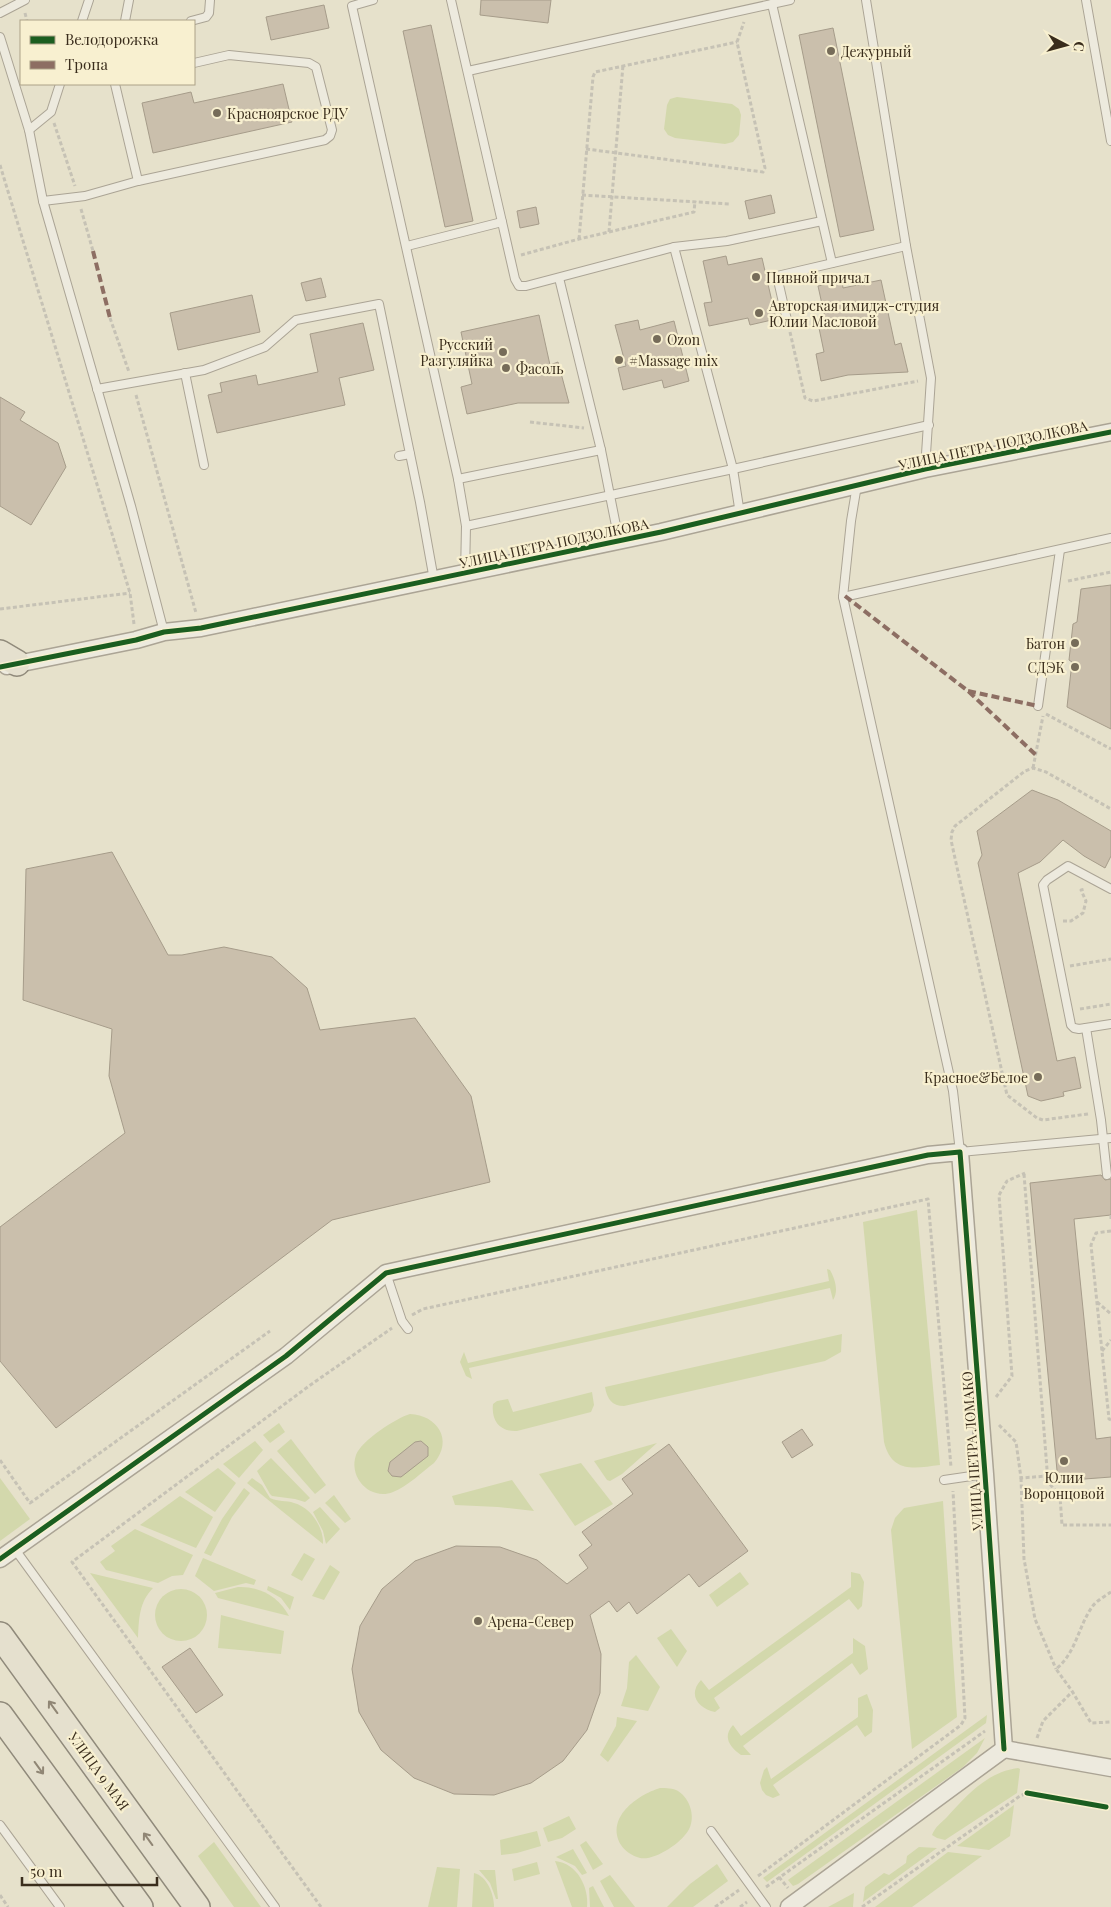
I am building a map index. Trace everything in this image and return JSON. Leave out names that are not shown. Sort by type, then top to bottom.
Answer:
[{"type":"main road","name":"УЛИЦА 9 МАЯ","points":[[0,1635],[197,1907]]},
{"type":"main road","points":[[0,1715],[140,1907]]},
{"type":"street","name":"УЛИЦА ПЕТРА ПОДЗОЛКОВА","points":[[6,661],[136,640],[164,632],[201,628],[465,574],[740,514],[926,469],[1111,432]]},
{"type":"street","points":[[0,1559],[286,1356],[386,1274],[928,1155],[960,1152]]},
{"type":"street","name":"УЛИЦА ПЕТРА ЛОМАКО","points":[[960,1152],[1004,1749]]},
{"type":"street","points":[[790,1899],[1004,1749],[1111,1768]]},
{"type":"lane","points":[[0,13],[25,0]]},
{"type":"lane","points":[[82,20],[89,0]]},
{"type":"lane","points":[[125,20],[129,0]]},
{"type":"lane","points":[[195,20],[206,17],[209,13],[210,0]]},
{"type":"lane","points":[[373,0],[352,6],[458,479],[466,526],[465,574]]},
{"type":"lane","points":[[451,0],[510,258],[515,279],[519,286],[559,278],[674,247],[727,241],[822,221]]},
{"type":"lane","points":[[468,71],[790,0]]},
{"type":"lane","points":[[866,0],[906,246],[931,378],[926,469]]},
{"type":"lane","points":[[1086,0],[1111,141]]},
{"type":"lane","points":[[772,4],[832,263]]},
{"type":"lane","points":[[0,37],[29,130],[43,201],[164,632]]},
{"type":"lane","points":[[43,201],[78,197],[138,181],[325,140],[330,136],[332,130],[316,66],[309,63],[229,55],[195,63]]},
{"type":"lane","points":[[29,130],[51,112],[60,85]]},
{"type":"lane","points":[[115,85],[138,181]]},
{"type":"lane","points":[[407,246],[502,222]]},
{"type":"lane","points":[[787,320],[777,276],[906,246]]},
{"type":"lane","points":[[674,247],[734,469],[740,514]]},
{"type":"lane","points":[[559,278],[602,450],[619,541]]},
{"type":"lane","points":[[97,389],[204,370],[265,347],[296,320],[379,304],[434,580]]},
{"type":"lane","points":[[185,373],[204,465]]},
{"type":"lane","points":[[466,526],[929,425]]},
{"type":"lane","points":[[458,479],[602,450]]},
{"type":"lane","points":[[399,456],[410,454]]},
{"type":"lane","points":[[857,485],[843,597],[953,1091],[960,1152],[1107,1138]]},
{"type":"lane","points":[[843,597],[1111,538]]},
{"type":"lane","points":[[1038,706],[1060,550]]},
{"type":"lane","points":[[1111,889],[1068,866],[1047,880],[1043,885],[1072,1025],[1074,1028],[1086,1028],[1111,1024]]},
{"type":"lane","points":[[1086,1028],[1100,1113],[1107,1138],[1107,1175]]},
{"type":"lane","points":[[386,1274],[402,1321],[408,1329]]},
{"type":"lane","points":[[948,1479],[985,1474]]},
{"type":"lane","points":[[14,1548],[275,1907]]},
{"type":"lane","points":[[0,1825],[60,1907]]},
{"type":"lane","points":[[711,1831],[766,1907]]},
{"type":"path","points":[[586,149],[763,172],[766,168],[738,42],[748,10]]},
{"type":"path","points":[[579,239],[586,149],[595,72],[738,42]]},
{"type":"path","points":[[609,232],[623,65]]},
{"type":"path","points":[[51,112],[93,251]]},
{"type":"path","points":[[0,164],[130,594],[136,640]]},
{"type":"path","points":[[582,196],[730,204]]},
{"type":"path","points":[[510,258],[579,239],[694,212],[695,201]]},
{"type":"path","points":[[110,318],[133,383],[198,617]]},
{"type":"path","points":[[787,320],[805,398],[812,401],[931,378]]},
{"type":"path","points":[[530,422],[596,429]]},
{"type":"path","points":[[0,610],[130,594]]},
{"type":"path","points":[[1033,768],[1043,713],[1111,749]]},
{"type":"path","points":[[1100,1113],[1043,1120],[1037,1118],[1007,1095],[951,840],[955,826],[1025,771],[1033,768],[1046,772],[1111,809]]},
{"type":"path","points":[[1060,929],[1058,920],[1072,921],[1083,913],[1086,901],[1081,890],[1084,888],[1093,893]]},
{"type":"path","points":[[1059,968],[1111,959]]},
{"type":"path","points":[[1075,1010],[1111,1004]]},
{"type":"path","points":[[997,1403],[996,1395],[1012,1376],[999,1195],[1008,1181],[1025,1173],[1048,1482],[1060,1496],[1062,1525],[1111,1525]]},
{"type":"path","points":[[321,1907],[72,1562],[309,1386],[402,1321],[423,1309],[928,1199],[965,1718],[962,1725],[761,1874]]},
{"type":"path","points":[[1111,1215],[1111,1220]]},
{"type":"path","points":[[1111,1231],[1096,1233],[1091,1246],[1109,1418],[1111,1420]]},
{"type":"path","points":[[1097,1302],[1111,1314]]},
{"type":"path","points":[[0,1460],[30,1503],[270,1331]]},
{"type":"path","points":[[1102,1351],[1111,1340]]},
{"type":"path","points":[[998,1419],[999,1427],[1016,1442],[1021,1478],[1024,1559],[1035,1619],[1056,1669],[1072,1692],[1090,1724],[1111,1722]]},
{"type":"path","points":[[1021,1478],[1047,1476]]},
{"type":"path","points":[[1056,1669],[1068,1656],[1093,1605],[1111,1592]]},
{"type":"path","points":[[1036,1741],[1044,1721],[1072,1692]]},
{"type":"path","points":[[769,1886],[985,1731]]},
{"type":"path","points":[[862,1907],[1020,1796],[1027,1793],[1037,1795]]},
{"type":"path","points":[[779,1877],[790,1899]]},
{"type":"path","points":[[715,1907],[736,1892]]},
{"type":"path","points":[[0,1895],[8,1907]]},
{"type":"green space","points":[[677,97],[732,104],[739,109],[741,115],[739,135],[733,142],[725,144],[675,138],[668,135],[664,129],[667,105],[670,99]]},
{"type":"green space","points":[[917,1210],[940,1465],[906,1467],[893,1460],[884,1442],[863,1222]]},
{"type":"green space","points":[[827,1269],[830,1270],[836,1285],[836,1293],[833,1300],[830,1288],[469,1368],[472,1379],[466,1376],[460,1362],[464,1352],[468,1363],[829,1281]]},
{"type":"green space","points":[[842,1334],[841,1352],[825,1361],[624,1406],[613,1403],[605,1387]]},
{"type":"green space","points":[[592,1392],[594,1405],[591,1412],[517,1431],[506,1430],[495,1420],[493,1404],[497,1401],[508,1399],[513,1412]]},
{"type":"green space","points":[[410,1414],[420,1415],[428,1419],[440,1430],[442,1446],[440,1454],[434,1463],[409,1483],[393,1492],[377,1493],[363,1486],[355,1472],[354,1464],[359,1449],[396,1420]]},
{"type":"green space","points":[[279,1423],[285,1432],[270,1443],[263,1435]]},
{"type":"green space","points":[[291,1439],[326,1485],[315,1494],[277,1451]]},
{"type":"green space","points":[[255,1441],[263,1450],[239,1478],[223,1464]]},
{"type":"green space","points":[[657,1443],[622,1474],[610,1481],[607,1480],[594,1461]]},
{"type":"green space","points":[[271,1458],[310,1498],[305,1502],[272,1496],[270,1494],[257,1471]]},
{"type":"green space","points":[[581,1463],[613,1504],[575,1526],[539,1474]]},
{"type":"green space","points":[[218,1468],[236,1483],[215,1512],[185,1492]]},
{"type":"green space","points":[[0,1478],[30,1519],[0,1541]]},
{"type":"green space","points":[[252,1478],[262,1485],[270,1498],[300,1505],[310,1513],[321,1531],[323,1544],[247,1483]]},
{"type":"green space","points":[[512,1480],[534,1511],[455,1505],[452,1496]]},
{"type":"green space","points":[[244,1488],[250,1493],[232,1517],[211,1556],[204,1553],[222,1519]]},
{"type":"green space","points":[[334,1495],[351,1519],[345,1523],[325,1503]]},
{"type":"green space","points":[[180,1496],[213,1517],[196,1548],[140,1525]]},
{"type":"green space","points":[[943,1501],[957,1717],[912,1749],[891,1530],[895,1518],[904,1508]]},
{"type":"green space","points":[[320,1507],[340,1529],[326,1544],[323,1531],[313,1512]]},
{"type":"green space","points":[[135,1529],[193,1555],[183,1575],[172,1576],[158,1583],[106,1570],[100,1562],[115,1551],[111,1546]]},
{"type":"green space","points":[[304,1553],[315,1559],[302,1581],[291,1575]]},
{"type":"green space","points":[[203,1558],[256,1580],[254,1585],[246,1583],[214,1591],[195,1576]]},
{"type":"green space","points":[[330,1565],[340,1572],[324,1600],[312,1596]]},
{"type":"green space","points":[[740,1572],[749,1584],[717,1607],[709,1595]]},
{"type":"green space","points":[[851,1572],[860,1574],[864,1582],[862,1606],[858,1610],[849,1599],[714,1698],[720,1708],[715,1712],[700,1705],[695,1696],[695,1691],[701,1680],[709,1690],[851,1587]]},
{"type":"green space","points":[[90,1573],[153,1588],[142,1605],[138,1638]]},
{"type":"green space","points":[[268,1586],[294,1597],[290,1610],[281,1598],[267,1590]]},
{"type":"green space","points":[[238,1587],[254,1588],[268,1594],[280,1603],[289,1616],[218,1598],[215,1593]]},
{"type":"green space","points":[[176,1589],[186,1589],[200,1596],[207,1610],[207,1620],[200,1634],[186,1641],[176,1641],[166,1637],[159,1630],[155,1620],[155,1610],[159,1600],[166,1593]]},
{"type":"green space","points":[[221,1615],[284,1631],[281,1654],[218,1648]]},
{"type":"green space","points":[[671,1629],[687,1651],[677,1667],[657,1638]]},
{"type":"green space","points":[[853,1638],[865,1646],[868,1669],[860,1675],[852,1663],[743,1746],[751,1755],[741,1755],[734,1749],[728,1738],[733,1725],[741,1736],[853,1653]]},
{"type":"green space","points":[[636,1655],[660,1687],[648,1711],[621,1706],[627,1688],[629,1662]]},
{"type":"green space","points":[[867,1694],[873,1710],[872,1732],[865,1737],[857,1725],[773,1785],[780,1795],[773,1798],[766,1795],[760,1783],[764,1770],[767,1767],[771,1779],[858,1717],[858,1698]]},
{"type":"green space","points":[[987,1715],[986,1723],[767,1882],[763,1878]]},
{"type":"green space","points":[[617,1717],[637,1721],[608,1762],[600,1755],[616,1726]]},
{"type":"green space","points":[[985,1738],[977,1753],[963,1767],[798,1884],[793,1886],[788,1880]]},
{"type":"green space","points":[[1020,1769],[1017,1793],[945,1840],[932,1835],[938,1825],[978,1786],[996,1774]]},
{"type":"green space","points":[[660,1788],[676,1790],[686,1799],[691,1810],[692,1821],[688,1831],[673,1846],[652,1857],[640,1858],[629,1853],[621,1845],[617,1835],[617,1826],[620,1817],[633,1802]]},
{"type":"green space","points":[[1014,1805],[1010,1836],[989,1850],[957,1846]]},
{"type":"green space","points":[[569,1816],[576,1829],[562,1838],[548,1842],[543,1828]]},
{"type":"green space","points":[[537,1831],[541,1846],[517,1853],[501,1855],[500,1840]]},
{"type":"green space","points":[[586,1841],[603,1864],[593,1870],[580,1845]]},
{"type":"green space","points":[[214,1842],[261,1907],[234,1907],[198,1856]]},
{"type":"green space","points":[[919,1847],[937,1848],[863,1902],[865,1887],[884,1873],[889,1875],[906,1863],[907,1856]]},
{"type":"green space","points":[[573,1849],[587,1873],[582,1875],[575,1866],[556,1857]]},
{"type":"green space","points":[[948,1852],[982,1856],[912,1907],[875,1907]]},
{"type":"green space","points":[[555,1861],[570,1866],[580,1877],[586,1892],[587,1907],[572,1907]]},
{"type":"green space","points":[[537,1862],[540,1874],[514,1881],[512,1869]]},
{"type":"green space","points":[[717,1864],[728,1881],[693,1907],[667,1907],[690,1884]]},
{"type":"green space","points":[[437,1867],[460,1869],[457,1907],[428,1907]]},
{"type":"green space","points":[[479,1870],[495,1870],[498,1899],[496,1899],[490,1883]]},
{"type":"green space","points":[[474,1873],[483,1878],[489,1886],[494,1907],[472,1907]]},
{"type":"green space","points":[[610,1875],[635,1907],[614,1907],[600,1881]]},
{"type":"green space","points":[[593,1886],[604,1907],[590,1907],[589,1888]]},
{"type":"green space","points":[[854,1893],[853,1907],[828,1907]]},
{"type":"building","points":[[481,0],[551,0],[548,23],[480,15]]},
{"type":"building","points":[[324,5],[329,28],[271,40],[266,17]]},
{"type":"building","points":[[431,25],[473,221],[445,227],[403,31]]},
{"type":"building","points":[[833,28],[874,230],[840,237],[799,35]]},
{"type":"building","name":"Красноярское РДУ","points":[[283,84],[292,122],[153,153],[142,103],[191,92],[194,103]]},
{"type":"building","points":[[771,195],[775,213],[749,219],[745,201]]},
{"type":"building","points":[[536,207],[539,224],[520,228],[517,211]]},
{"type":"building","points":[[726,256],[728,265],[762,258],[776,319],[750,325],[748,318],[709,326],[704,303],[712,302],[703,261]]},
{"type":"building","points":[[321,278],[326,297],[306,301],[301,283]]},
{"type":"building","points":[[881,280],[895,345],[901,343],[908,372],[848,375],[821,381],[816,354],[824,352],[819,328],[827,327],[818,286],[842,281],[843,288]]},
{"type":"building","points":[[252,295],[260,332],[178,350],[170,313]]},
{"type":"building","points":[[539,315],[550,365],[558,362],[569,403],[518,403],[467,414],[461,387],[472,384],[461,332]]},
{"type":"building","points":[[638,320],[640,330],[674,321],[689,381],[664,388],[662,380],[623,390],[618,368],[626,366],[615,325]]},
{"type":"building","points":[[363,323],[374,370],[339,378],[345,405],[217,433],[208,395],[222,392],[220,383],[256,375],[258,385],[318,372],[310,334]]},
{"type":"building","points":[[0,397],[25,412],[20,420],[58,443],[66,467],[31,525],[0,506]]},
{"type":"building","points":[[1111,585],[1111,729],[1067,707],[1072,662],[1069,660],[1073,624],[1077,622],[1081,589]]},
{"type":"building","points":[[1032,790],[1058,800],[1111,831],[1111,856],[1105,868],[1084,856],[1063,840],[1040,862],[1018,873],[1057,1061],[1075,1057],[1081,1088],[1063,1092],[1064,1096],[1041,1101],[1028,1096],[978,863],[982,855],[977,831]]},
{"type":"building","points":[[112,852],[168,955],[182,955],[224,947],[272,957],[307,988],[320,1030],[415,1018],[471,1096],[490,1182],[332,1220],[56,1428],[0,1361],[0,1227],[125,1133],[109,1076],[112,1029],[23,1000],[26,869]]},
{"type":"building","points":[[1101,1175],[1105,1180],[1111,1179],[1111,1215],[1074,1219],[1096,1439],[1111,1437],[1111,1477],[1058,1481],[1030,1183]]},
{"type":"building","points":[[802,1429],[813,1445],[792,1458],[782,1442]]},
{"type":"building","points":[[421,1441],[428,1447],[428,1456],[401,1477],[392,1476],[388,1471],[390,1462],[415,1442]]},
{"type":"building","name":"Арена-Север","points":[[669,1444],[748,1551],[699,1587],[689,1574],[637,1614],[629,1602],[617,1612],[609,1601],[590,1615],[601,1654],[600,1693],[587,1730],[563,1761],[531,1783],[494,1795],[454,1794],[414,1778],[381,1750],[359,1712],[352,1669],[360,1626],[382,1589],[415,1561],[456,1546],[500,1547],[537,1560],[567,1584],[588,1568],[579,1555],[592,1545],[582,1532],[633,1494],[622,1479]]},
{"type":"building","points":[[190,1648],[223,1695],[196,1713],[162,1667]]},
{"type":"marked path","points":[[93,251],[110,318]]},
{"type":"marked path","points":[[845,596],[968,691],[1036,755]]},
{"type":"marked path","points":[[968,691],[1038,706]]},
{"type":"cycle path","points":[[0,667],[136,640],[164,632],[201,628],[661,532],[925,469],[1111,432]]},
{"type":"cycle path","points":[[0,1559],[286,1356],[386,1273],[928,1155],[960,1152],[1004,1749]]},
{"type":"cycle path","points":[[1027,1793],[1106,1807]]},
{"type":"place","name":"Дежурный","points":[[831,51]]},
{"type":"place","name":"Красноярское РДУ","points":[[217,113]]},
{"type":"place","name":"Пивной причал","points":[[756,277]]},
{"type":"place","name":"Авторская имидж-студия Юлии Масловой","points":[[759,313]]},
{"type":"place","name":"Ozon","points":[[657,339]]},
{"type":"place","name":"Русский Разгуляйка","points":[[503,352]]},
{"type":"place","name":"#Massage mix","points":[[619,360]]},
{"type":"place","name":"Фасоль","points":[[506,368]]},
{"type":"place","name":"Батон","points":[[1075,643]]},
{"type":"place","name":"СДЭК","points":[[1075,667]]},
{"type":"place","name":"Красное&Белое","points":[[1038,1077]]},
{"type":"place","name":"Юлии Воронцовой","points":[[1064,1461]]},
{"type":"place","name":"Арена-Север","points":[[478,1621]]}]
